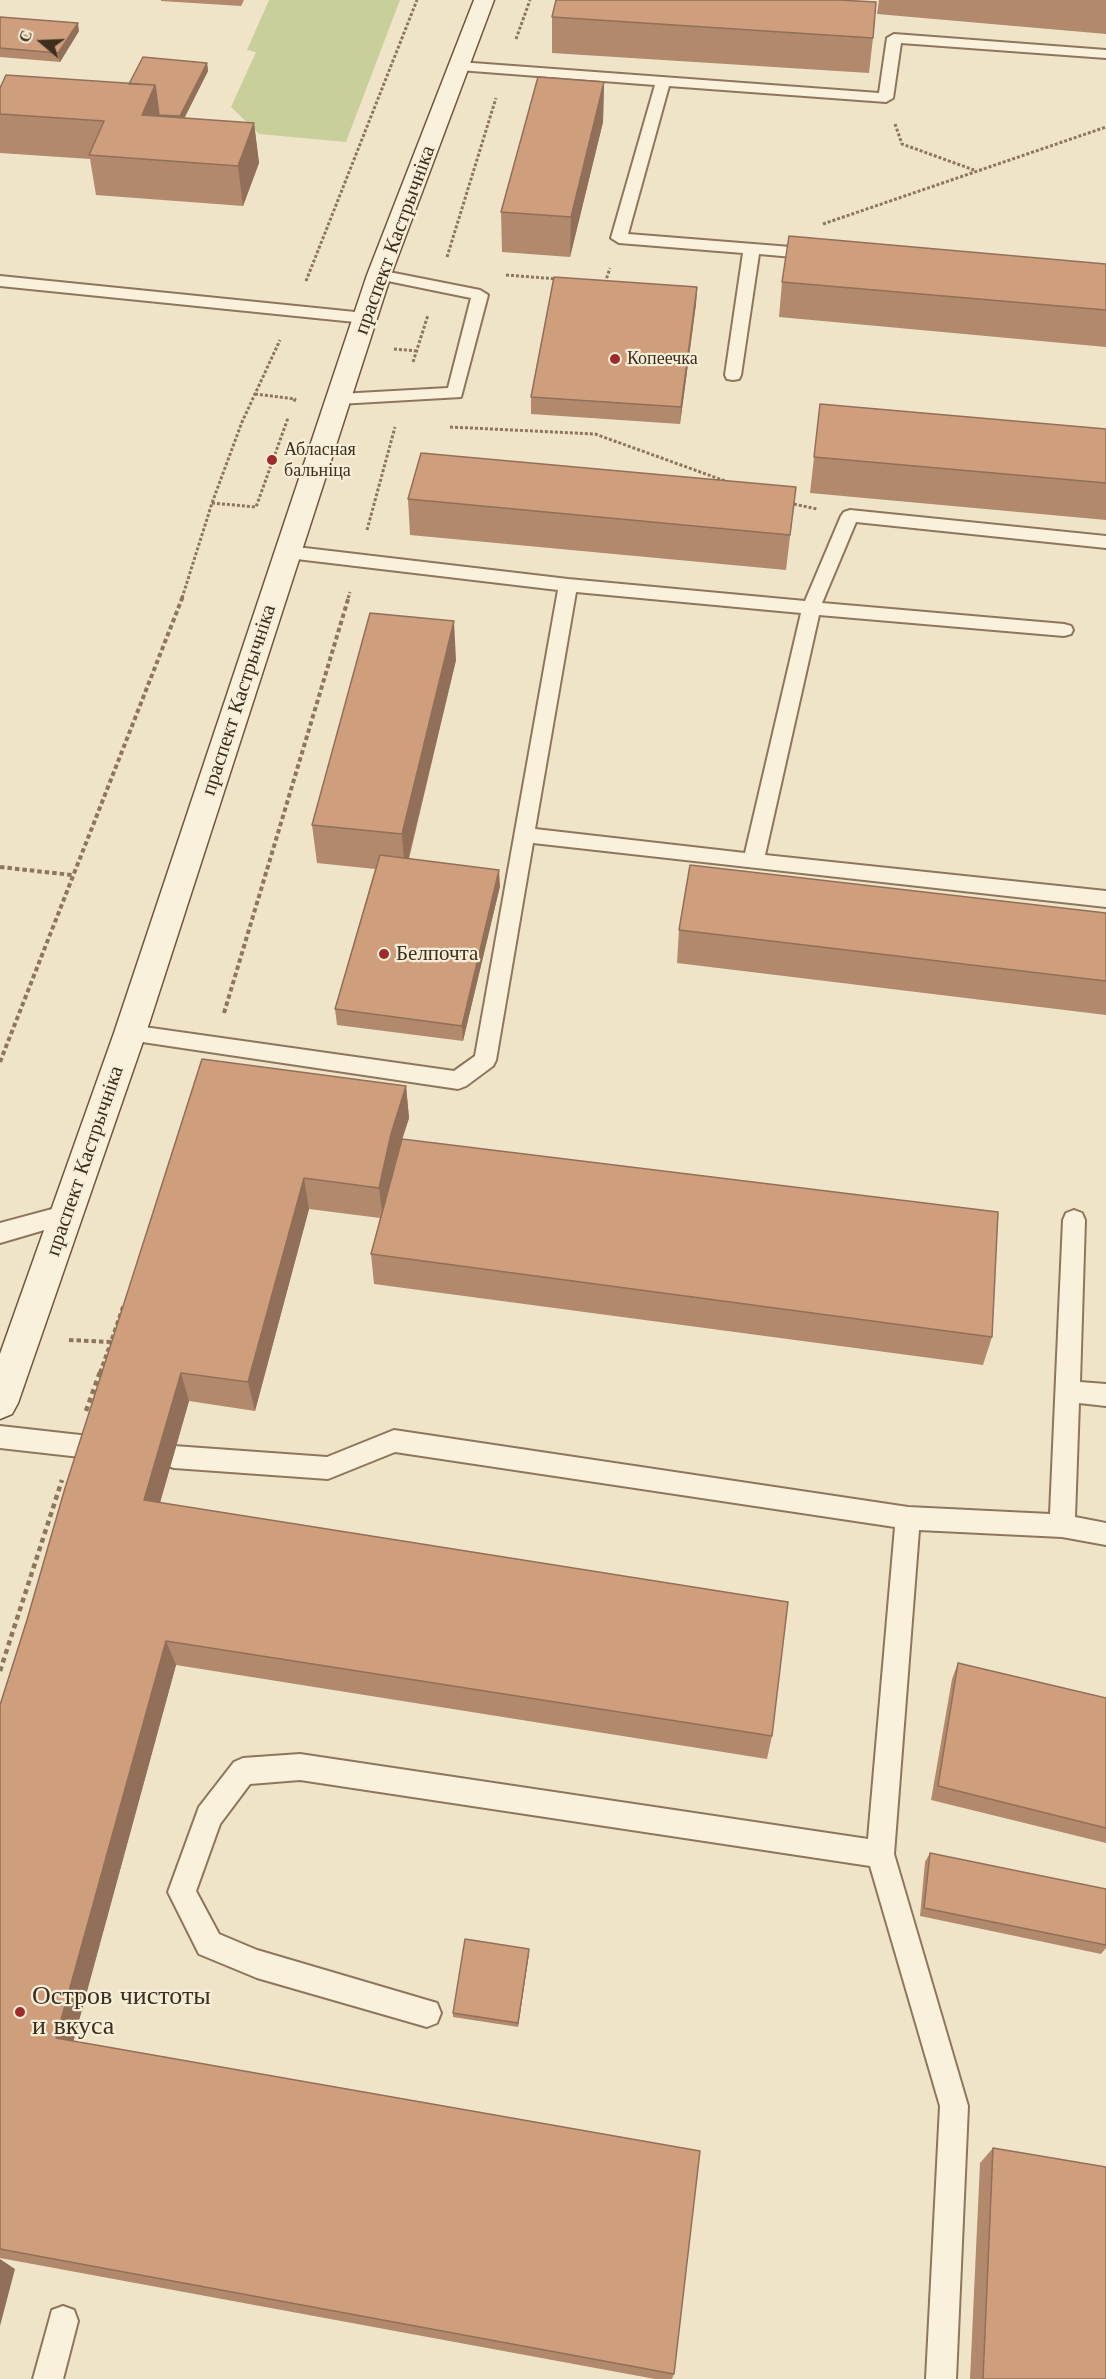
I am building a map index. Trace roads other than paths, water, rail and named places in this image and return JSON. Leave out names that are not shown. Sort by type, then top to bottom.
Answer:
[{"type":"main road","name":"праспект Кастрычніка","points":[[0,1403],[129,1033],[379,275],[484,0]]},
{"type":"lane","points":[[459,66],[886,98],[894,38],[1106,54]]},
{"type":"lane","points":[[663,81],[619,238],[827,255]]},
{"type":"lane","points":[[732,375],[752,249]]},
{"type":"lane","points":[[339,399],[455,393],[480,295],[379,275]]},
{"type":"lane","points":[[0,281],[365,318]]},
{"type":"lane","points":[[753,861],[811,608],[850,516],[1106,542]]},
{"type":"lane","points":[[288,552],[567,585],[1064,630]]},
{"type":"lane","points":[[129,1033],[458,1080],[485,1060],[567,585]]},
{"type":"lane","points":[[525,835],[1106,899]]},
{"type":"lane","points":[[0,1233],[67,1214]]},
{"type":"lane","points":[[1062,1526],[1074,1220]]},
{"type":"lane","points":[[1068,1392],[1106,1395]]},
{"type":"lane","points":[[0,1437],[98,1448]]},
{"type":"lane","points":[[174,1456],[328,1468],[394,1441],[909,1518],[1062,1526],[1106,1534]]},
{"type":"lane","points":[[909,1518],[880,1854],[954,2106],[941,2379]]},
{"type":"lane","points":[[427,2013],[257,1964],[209,1944],[182,1892],[209,1816],[243,1772],[300,1767],[880,1854]]},
{"type":"lane","points":[[48,2379],[63,2320]]},
{"type":"place","name":"Копеечка","points":[[615,359]]},
{"type":"place","name":"Абласная бальніца","points":[[272,460]]},
{"type":"place","name":"Белпочта","points":[[384,954]]},
{"type":"place","name":"Остров чистоты и вкуса","points":[[20,2012]]}]
